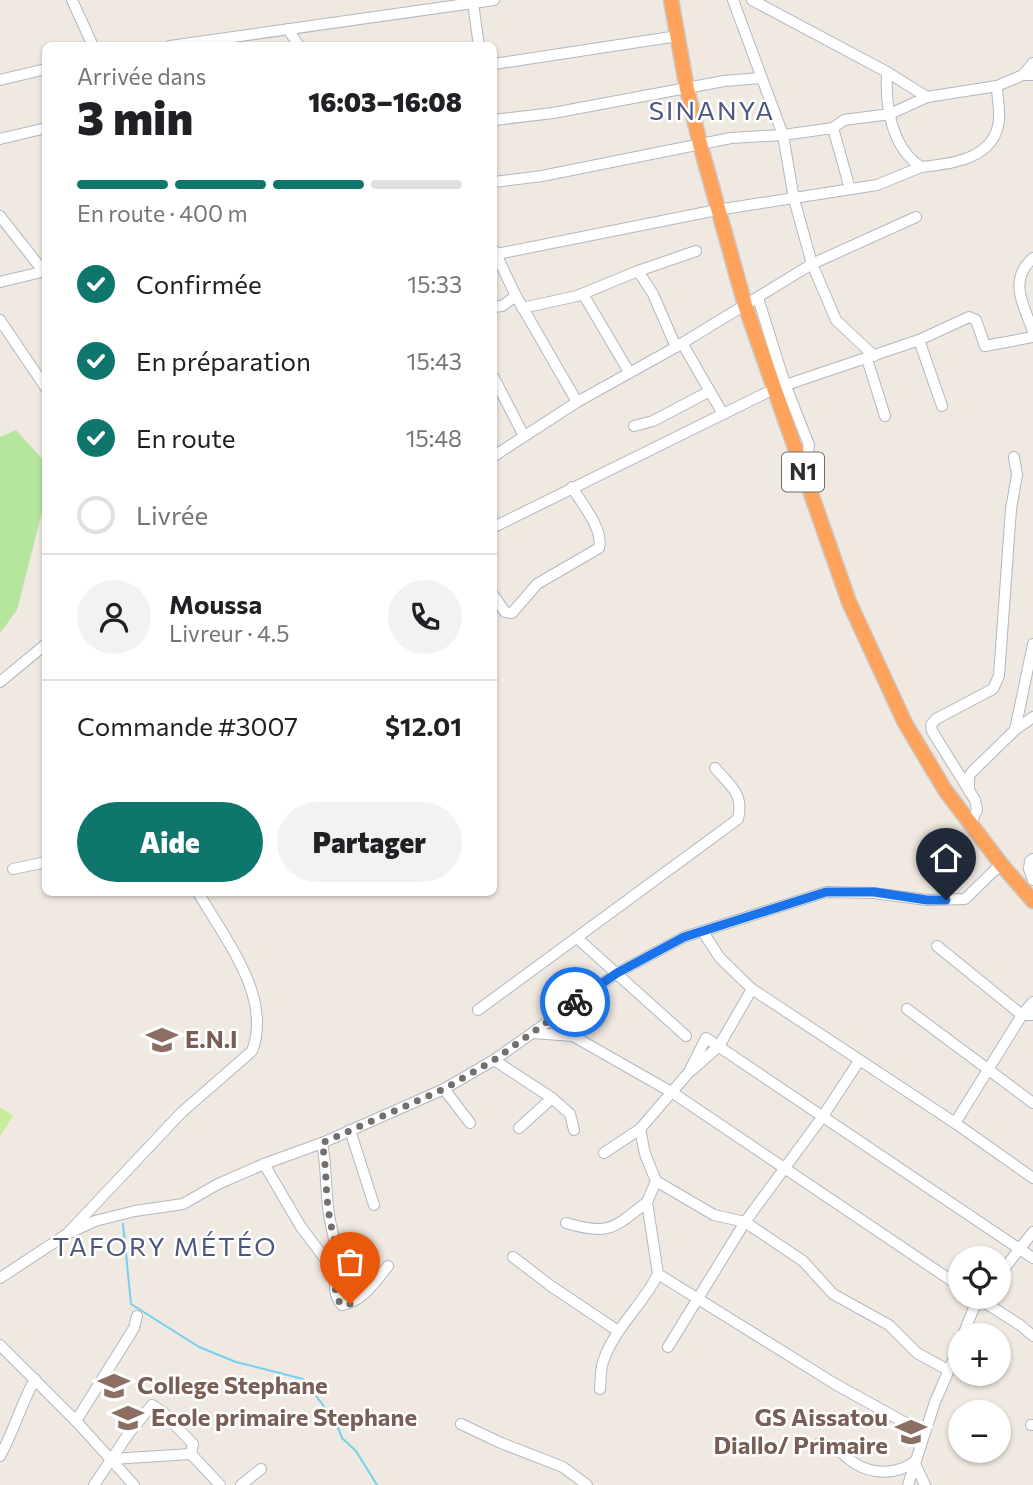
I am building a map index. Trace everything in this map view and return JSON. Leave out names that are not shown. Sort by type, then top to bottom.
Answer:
[{"type":"highway","name":"N1","points":[[671,0],[700,144],[745,306],[779,387],[800,463],[849,602],[905,723],[946,790],[1001,864],[1032,895]]},
{"type":"street","points":[[72,0],[91,42]]},
{"type":"street","points":[[199,42],[494,0]]},
{"type":"street","points":[[733,0],[783,135],[794,199],[812,264],[836,320],[871,358],[885,416]]},
{"type":"street","points":[[752,0],[887,72],[927,97]]},
{"type":"street","points":[[472,3],[478,42]]},
{"type":"street","points":[[288,29],[296,42]]},
{"type":"street","points":[[497,64],[678,36]]},
{"type":"street","points":[[497,182],[541,176],[731,138],[833,128],[844,120],[890,114],[927,97],[997,86],[1028,75],[1033,63]]},
{"type":"street","points":[[0,80],[42,70]]},
{"type":"street","points":[[887,72],[886,94],[893,130],[910,160],[921,167]]},
{"type":"street","points":[[497,120],[553,113],[724,81],[761,78]]},
{"type":"street","points":[[497,252],[717,209],[877,185],[921,167],[964,160],[988,147],[999,122],[997,86]]},
{"type":"street","points":[[833,128],[849,189]]},
{"type":"street","points":[[0,139],[42,129]]},
{"type":"street","points":[[0,216],[42,267]]},
{"type":"street","points":[[497,454],[577,402],[679,345],[812,264],[916,217]]},
{"type":"street","points":[[522,308],[583,294],[696,251]]},
{"type":"street","points":[[497,256],[522,308],[577,402]]},
{"type":"street","points":[[1033,258],[1023,266],[1018,288],[1033,331]]},
{"type":"street","points":[[638,271],[679,345],[723,414]]},
{"type":"street","points":[[0,282],[42,272]]},
{"type":"street","points":[[583,294],[629,372]]},
{"type":"street","points":[[497,307],[516,296]]},
{"type":"street","points":[[758,298],[779,387]]},
{"type":"street","points":[[497,525],[779,387],[871,358],[919,340],[968,317],[976,320],[985,346],[1033,337]]},
{"type":"street","points":[[0,320],[42,382]]},
{"type":"street","points":[[919,340],[942,406]]},
{"type":"street","points":[[497,384],[524,436]]},
{"type":"street","points":[[634,426],[653,421],[710,391]]},
{"type":"street","points":[[970,825],[977,810],[965,777],[932,732],[931,724],[993,688],[999,676],[1011,509],[1017,475],[1014,457]]},
{"type":"street","points":[[497,600],[505,612],[512,612],[537,584],[599,548],[601,542],[597,529],[572,487]]},
{"type":"street","points":[[1015,730],[1033,644]]},
{"type":"street","points":[[0,682],[42,647]]},
{"type":"street","points":[[965,777],[1033,716]]},
{"type":"street","points":[[478,1010],[738,819],[741,805],[739,796],[715,768]]},
{"type":"street","points":[[1033,859],[1029,869],[1033,880]]},
{"type":"street","points":[[13,869],[42,863]]},
{"type":"street","points":[[0,1278],[67,1234],[95,1221],[183,1203],[218,1184],[322,1143],[444,1089],[494,1060],[617,973],[684,937],[826,892],[874,892],[927,900],[965,899],[1001,864]]},
{"type":"street","points":[[67,1234],[181,1113],[252,1051],[257,1038],[256,1003],[246,977],[200,896]]},
{"type":"street","points":[[703,932],[720,958],[752,989],[955,1123],[1033,1178]]},
{"type":"street","points":[[577,938],[686,1036]]},
{"type":"street","points":[[937,946],[1027,1015]]},
{"type":"street","points":[[719,1046],[752,989]]},
{"type":"street","points":[[955,1123],[1033,1002]]},
{"type":"street","points":[[907,1009],[1033,1102]]},
{"type":"street","points":[[533,1033],[573,1036],[673,1093],[948,1278]]},
{"type":"street","points":[[604,1153],[640,1129],[673,1093],[689,1072],[706,1038],[1033,1258]]},
{"type":"street","points":[[494,1060],[552,1098],[570,1114],[574,1130]]},
{"type":"street","points":[[668,1348],[746,1222],[823,1116],[859,1061]]},
{"type":"street","points":[[444,1089],[470,1123]]},
{"type":"street","points":[[519,1128],[552,1098]]},
{"type":"street","points":[[640,1129],[645,1154],[656,1181],[714,1215],[746,1222],[803,1261],[833,1294],[888,1325],[917,1353],[948,1370],[908,1485]]},
{"type":"street","points":[[350,1130],[374,1205]]},
{"type":"street","points":[[322,1143],[337,1262],[334,1281],[338,1302],[342,1305],[350,1304],[366,1294],[388,1266]]},
{"type":"street","points":[[264,1164],[301,1227],[335,1272]]},
{"type":"street","points":[[566,1223],[602,1230],[617,1226],[647,1202],[656,1181]]},
{"type":"street","points":[[600,1389],[602,1363],[618,1331],[649,1293],[658,1274],[647,1202]]},
{"type":"street","points":[[1011,1261],[1033,1232]]},
{"type":"street","points":[[513,1257],[618,1331]]},
{"type":"street","points":[[658,1274],[835,1384],[924,1433]]},
{"type":"street","points":[[996,1309],[1033,1336]]},
{"type":"street","points":[[76,1421],[134,1328],[137,1316]]},
{"type":"street","points":[[0,1345],[76,1421],[134,1485]]},
{"type":"street","points":[[0,1456],[35,1379]]},
{"type":"street","points":[[94,1485],[129,1433],[152,1405],[163,1412],[193,1444],[191,1454]]},
{"type":"street","points":[[461,1424],[563,1467],[587,1485]]},
{"type":"street","points":[[818,1444],[833,1445],[856,1464],[869,1470],[886,1472],[905,1469],[914,1462]]},
{"type":"street","points":[[112,1459],[191,1454]]},
{"type":"street","points":[[191,1454],[220,1485]]},
{"type":"street","points":[[914,1462],[925,1485]]},
{"type":"street","points":[[241,1485],[261,1469]]},
{"type":"green space","points":[[16,430],[42,459],[42,512],[17,610],[0,633],[0,437]]},
{"type":"green space","points":[[0,1107],[13,1116],[0,1136]]},
{"type":"waterway","points":[[123,1224],[131,1304],[199,1347],[236,1362],[303,1379],[336,1422],[342,1438],[356,1451],[377,1485]]},
{"type":"way so far","points":[[350,1304],[342,1305],[338,1302],[334,1281],[337,1262],[322,1143],[444,1089],[494,1060],[575,1002]]},
{"type":"place","name":"E.N.I","points":[[162,1040]]},
{"type":"place","name":"College Stephane","points":[[114,1386]]},
{"type":"place","name":"Ecole primaire Stephane","points":[[128,1418]]},
{"type":"place","name":"GS Aissatou Diallo/ Primaire","points":[[911,1432]]},
{"type":"district","name":"SINANYA","points":[[712,111]]},
{"type":"district","name":"TAFORY MÉTÉO","points":[[165,1247]]},
{"type":"route","points":[[575,1002],[617,973],[684,937],[826,892],[874,892],[946,900]]}]
